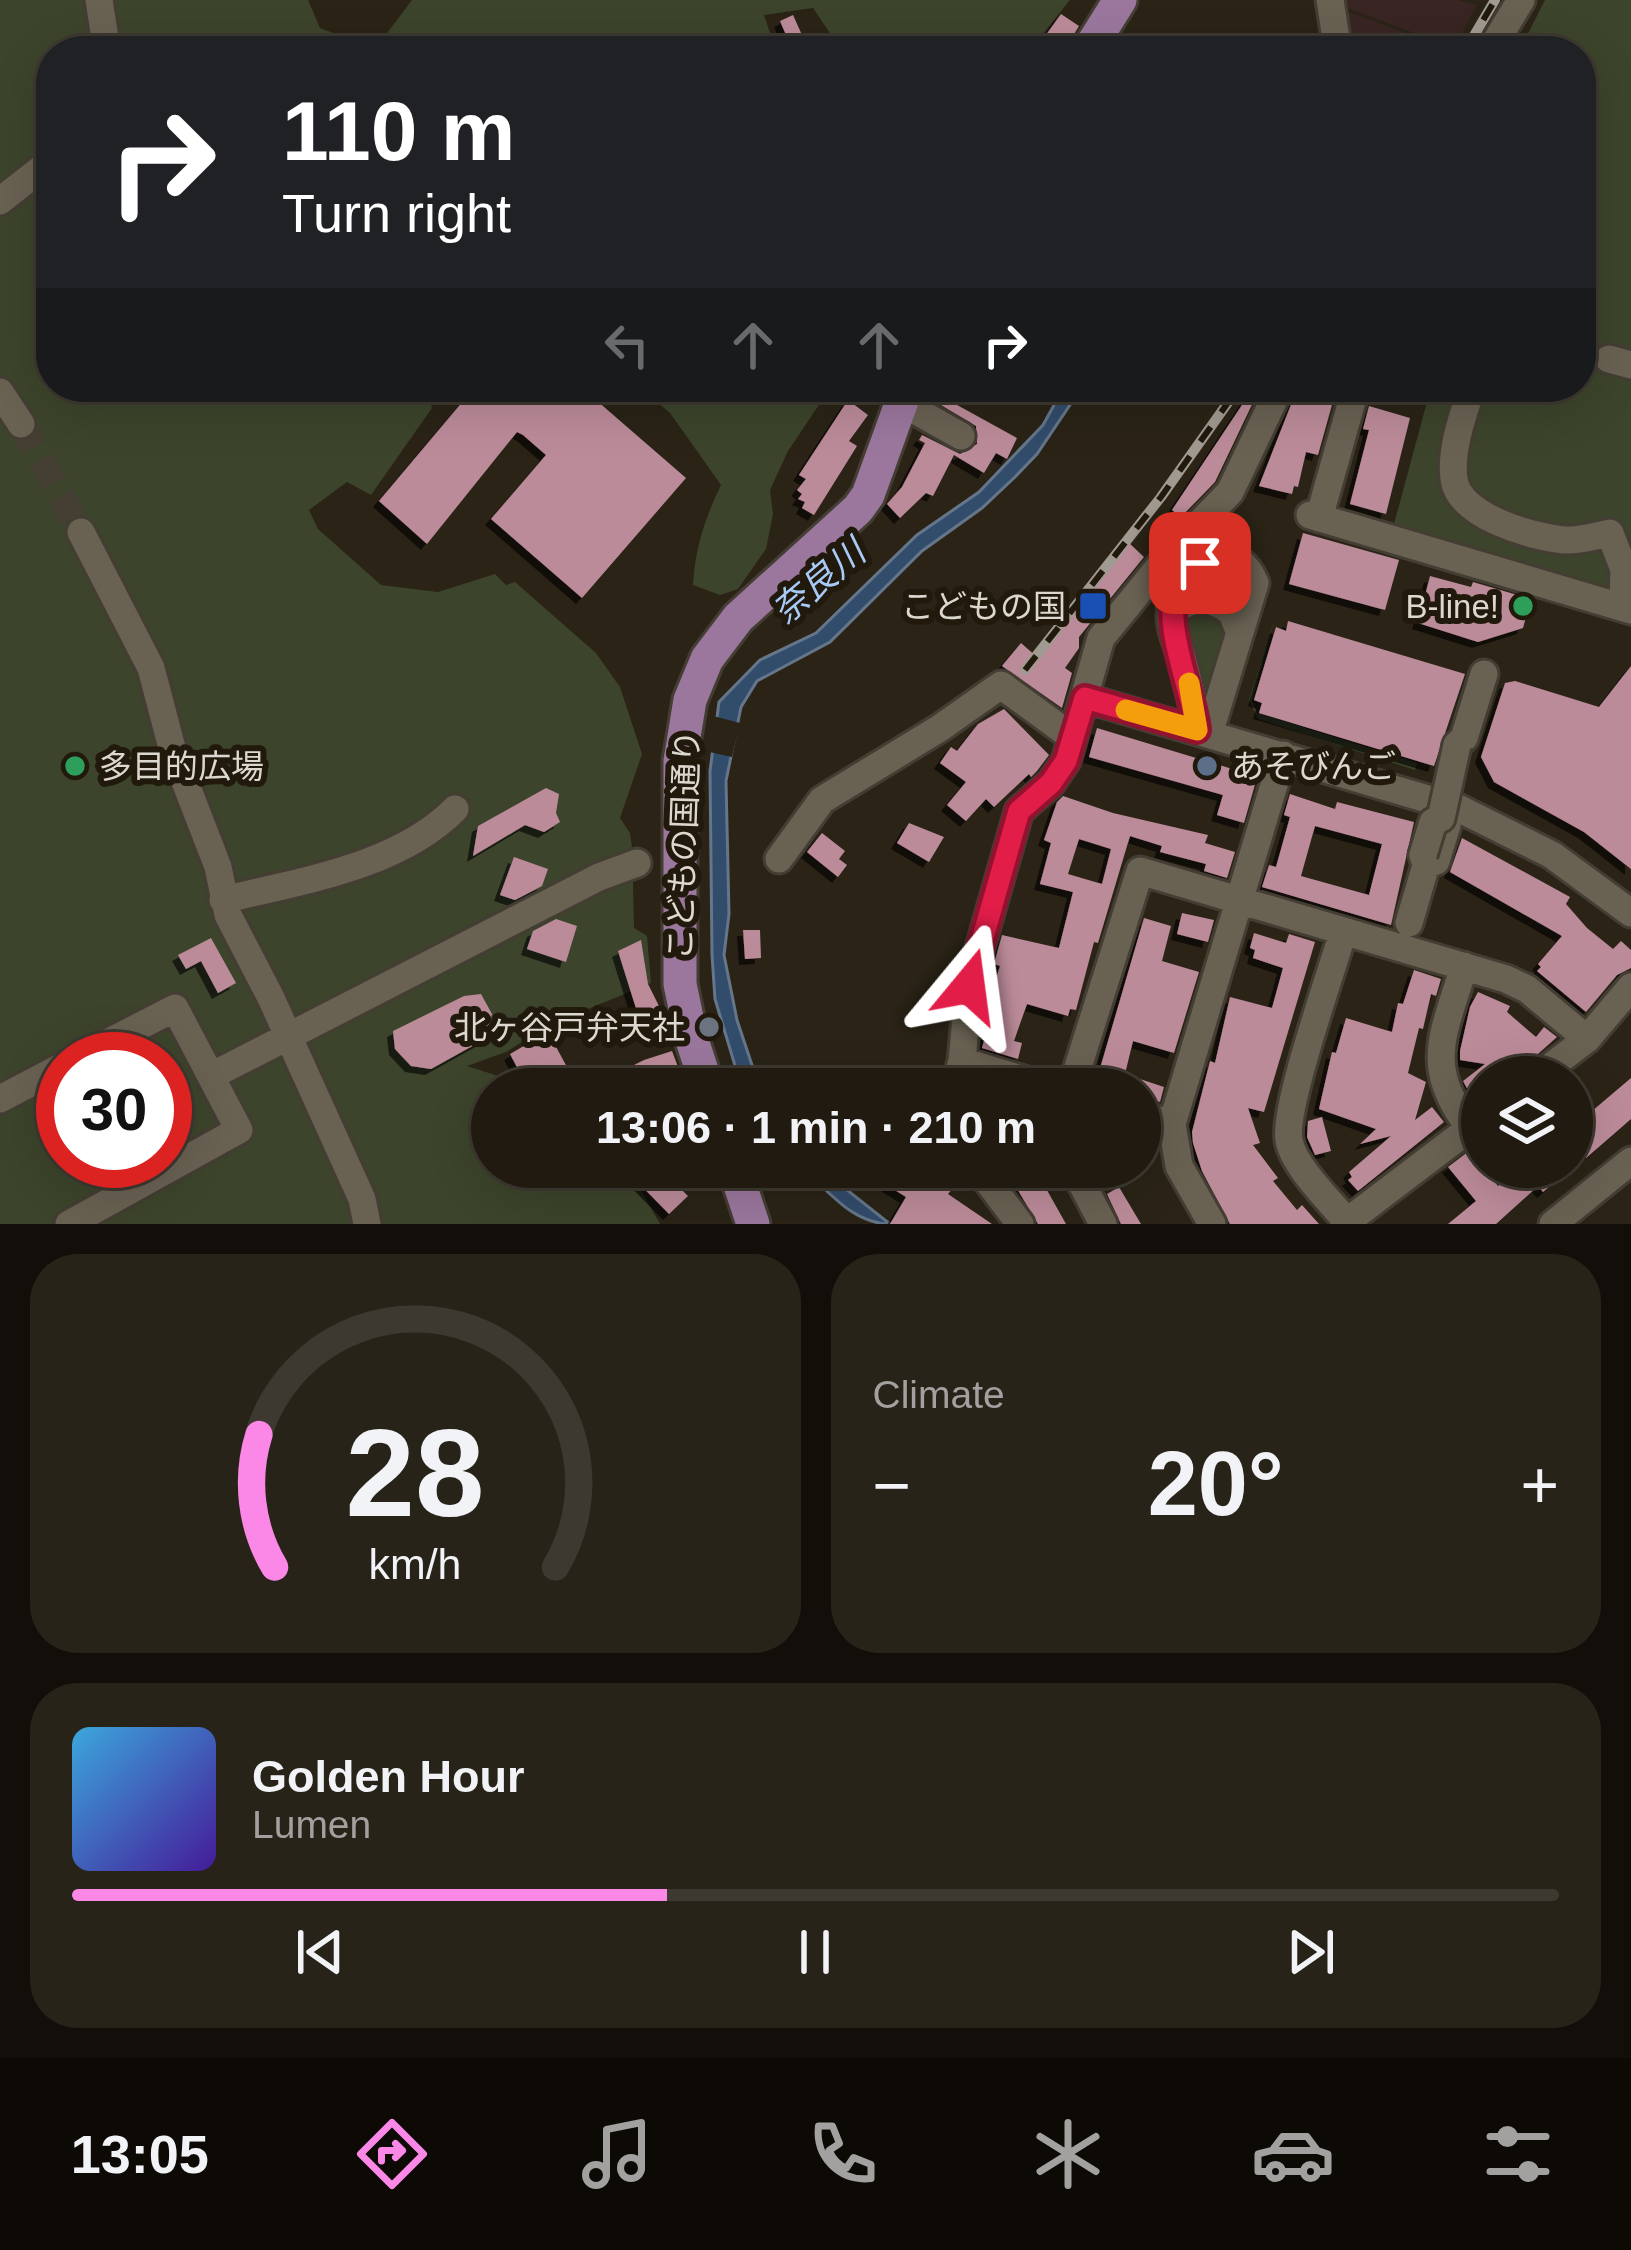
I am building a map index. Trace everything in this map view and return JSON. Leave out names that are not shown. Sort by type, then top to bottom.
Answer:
[{"type":"main road","points":[[1097,36],[1120,0]]},
{"type":"main road","name":"こどもの国通り","points":[[701,1068],[680,984],[680,761],[690,700],[707,659],[738,618],[868,495],[901,402]]},
{"type":"main road","points":[[741,1188],[753,1224]]},
{"type":"street","points":[[99,0],[105,36]]},
{"type":"street","points":[[1330,0],[1336,36]]},
{"type":"street","points":[[1499,36],[1521,0]]},
{"type":"street","points":[[0,201],[36,173]]},
{"type":"street","points":[[0,392],[21,424]]},
{"type":"street","points":[[914,402],[961,436]]},
{"type":"street","points":[[959,1068],[969,986],[1019,811],[1051,783],[1066,761],[1066,732],[1085,698],[1101,638],[1168,556],[1230,492],[1274,402]]},
{"type":"street","points":[[1351,402],[1315,516],[1628,601],[1621,529],[1563,540],[1522,531],[1464,502],[1454,482],[1466,402]]},
{"type":"street","points":[[81,532],[151,668],[172,748],[218,868],[223,900],[362,1199],[367,1224]]},
{"type":"street","points":[[1215,555],[1228,556],[1242,561],[1255,583],[1203,732],[1172,614],[1178,585],[1215,555]]},
{"type":"street","points":[[1172,614],[1186,602],[1208,600],[1223,604],[1239,631]]},
{"type":"street","points":[[1409,923],[1428,860],[1433,822],[1444,804],[1445,785],[1484,674]]},
{"type":"street","points":[[779,859],[822,800],[1001,685],[1066,732]]},
{"type":"street","points":[[1085,698],[1458,808],[1512,832],[1631,913]]},
{"type":"street","points":[[1212,1224],[1179,1166],[1172,1124],[1283,755]]},
{"type":"street","points":[[223,900],[358,864],[439,826],[455,809]]},
{"type":"street","points":[[212,1076],[599,877],[637,863]]},
{"type":"street","points":[[1078,1068],[1140,871],[1527,989],[1587,1039]]},
{"type":"street","points":[[1343,932],[1291,1109],[1288,1140],[1298,1162],[1347,1223],[1461,1136]]},
{"type":"street","points":[[1461,1112],[1452,1105],[1439,1064],[1463,966]]},
{"type":"street","points":[[1565,1056],[1587,1039],[1631,987]]},
{"type":"street","points":[[127,1032],[175,1007],[188,1032]]},
{"type":"street","points":[[69,1224],[239,1130],[192,1039]]},
{"type":"street","points":[[0,1099],[36,1080]]},
{"type":"street","points":[[1161,1121],[1172,1124]]},
{"type":"street","points":[[1553,1224],[1631,1161]]},
{"type":"street","points":[[993,1188],[1020,1224]]},
{"type":"street","points":[[1084,1188],[1102,1224]]},
{"type":"shaded area","points":[[1339,0],[1458,0],[1477,5],[1460,36],[1422,36],[1339,5]]},
{"type":"shaded area","points":[[1341,9],[1415,36],[1346,36]]},
{"type":"green space","points":[[0,0],[308,0],[320,28],[341,36],[36,36],[36,402],[430,402],[432,408],[371,495],[347,482],[309,510],[318,529],[381,585],[438,592],[495,574],[506,585],[515,582],[596,653],[620,687],[642,754],[620,818],[630,833],[634,928],[647,936],[651,983],[467,1066],[473,1068],[471,1188],[640,1188],[660,1224],[0,1224]]},
{"type":"green space","points":[[412,0],[1070,0],[1041,36],[832,36],[813,8],[764,15],[771,36],[385,36]]},
{"type":"green space","points":[[1545,0],[1631,0],[1631,587],[1627,592],[1394,524],[1427,402],[1596,402],[1596,36],[1527,36]]},
{"type":"green space","points":[[657,402],[821,402],[788,451],[770,490],[773,514],[766,549],[738,589],[720,595],[693,585],[702,534],[721,485],[670,413]]},
{"type":"green space","points":[[1216,612],[1227,628],[1208,697],[1202,695],[1182,627],[1189,613]]},
{"type":"green space","points":[[1275,618],[1252,701],[1257,713],[1417,763],[1415,770],[1258,719],[1249,700]]},
{"type":"water","points":[[1056,402],[1072,402],[1037,454],[982,508],[922,551],[830,642],[757,681],[741,707],[726,781],[729,914],[724,955],[753,1068],[736,1068],[715,999],[712,955],[710,771],[719,702],[760,660],[816,633],[917,535],[979,492],[1043,425]]},
{"type":"water","points":[[824,1188],[845,1188],[890,1224],[864,1218]]},
{"type":"pier","points":[[713,716],[740,723],[732,757],[705,751]]},
{"type":"building","points":[[1061,14],[1079,26],[1073,36],[1045,36]]},
{"type":"building","points":[[793,15],[802,35],[808,36],[786,36],[780,21]]},
{"type":"building","points":[[462,402],[598,402],[686,478],[582,598],[491,519],[546,455],[517,432],[427,544],[379,501]]},
{"type":"building","points":[[847,402],[868,415],[849,441],[857,446],[814,515],[798,499],[802,494],[797,490],[806,479],[799,475]]},
{"type":"building","points":[[936,402],[952,402],[1017,438],[1007,459],[996,453],[984,473],[954,455],[933,496],[926,493],[900,518],[887,504],[902,487],[925,443],[919,440],[922,435],[960,454],[977,444],[976,426]]},
{"type":"building","points":[[1244,402],[1253,402],[1215,482],[1181,517],[1172,510]]},
{"type":"building","points":[[1292,402],[1333,402],[1318,455],[1306,452],[1292,494],[1259,486]]},
{"type":"building","points":[[1369,406],[1410,418],[1386,514],[1350,504],[1369,430],[1363,429]]},
{"type":"building","points":[[1303,533],[1399,560],[1385,610],[1289,584]]},
{"type":"building","points":[[1128,542],[1144,557],[1079,637],[1079,648],[1065,668],[1072,673],[1062,708],[1002,666],[1021,643],[1037,657]]},
{"type":"building","points":[[1430,576],[1471,587],[1473,582],[1531,599],[1523,628],[1478,642],[1418,623]]},
{"type":"building","points":[[1288,621],[1465,674],[1434,766],[1259,713],[1262,703],[1254,700],[1276,627],[1286,631]]},
{"type":"building","points":[[1631,666],[1631,869],[1584,832],[1494,782],[1481,757],[1505,683],[1515,681],[1599,707]]},
{"type":"building","points":[[1004,709],[1049,755],[1031,777],[1029,774],[994,807],[986,799],[966,821],[947,805],[966,782],[940,763],[951,747],[957,751],[978,724]]},
{"type":"building","points":[[1097,728],[1249,774],[1256,781],[1244,823],[1217,815],[1223,795],[1089,757]]},
{"type":"building","points":[[546,788],[559,794],[556,813],[560,822],[544,832],[525,825],[473,856],[478,826]]},
{"type":"building","points":[[1290,794],[1335,809],[1337,802],[1414,822],[1391,925],[1262,887],[1269,865],[1276,867],[1290,817],[1284,815]],"holes":[[[1315,826],[1382,844],[1369,895],[1301,876]]]},
{"type":"building","points":[[1063,796],[1208,835],[1205,843],[1235,852],[1227,878],[1204,871],[1206,864],[1160,852],[1162,846],[1130,836],[1076,1010],[1070,1009],[1068,1016],[1027,1004],[1014,1041],[1022,1043],[1018,1059],[982,1048],[988,1026],[985,1012],[1000,966],[994,964],[1002,935],[1059,948],[1073,892],[1040,884],[1051,843],[1044,840]],"holes":[[[1079,839],[1111,849],[1102,884],[1068,874]]]},
{"type":"building","points":[[909,823],[944,837],[929,862],[897,843]]},
{"type":"building","points":[[822,833],[845,851],[839,859],[847,865],[838,877],[807,852]]},
{"type":"building","points":[[1462,838],[1570,897],[1566,904],[1587,928],[1613,949],[1621,941],[1631,950],[1631,968],[1617,975],[1586,1012],[1537,971],[1562,936],[1450,872]]},
{"type":"building","points":[[514,857],[548,869],[542,886],[515,900],[500,895]]},
{"type":"building","points":[[1182,913],[1214,920],[1208,942],[1177,934]]},
{"type":"building","points":[[1144,918],[1171,926],[1162,961],[1199,972],[1174,1053],[1133,1041],[1126,1068],[1100,1068]]},
{"type":"building","points":[[556,919],[577,926],[566,962],[527,949],[533,931]]},
{"type":"building","points":[[743,930],[760,930],[761,958],[745,959]]},
{"type":"building","points":[[1254,933],[1286,943],[1289,934],[1315,942],[1264,1112],[1248,1108],[1260,1143],[1253,1145],[1278,1178],[1273,1181],[1297,1210],[1302,1205],[1319,1224],[1230,1224],[1193,1143],[1192,1132],[1230,997],[1272,1008],[1283,968],[1253,958]]},
{"type":"building","points":[[211,938],[236,983],[218,993],[201,961],[186,969],[178,955]]},
{"type":"building","points":[[641,940],[648,984],[661,1010],[640,1021],[618,951]]},
{"type":"building","points":[[1414,970],[1441,979],[1436,996],[1431,994],[1423,1029],[1419,1028],[1408,1073],[1426,1082],[1415,1120],[1432,1107],[1444,1122],[1358,1191],[1348,1180],[1349,1172],[1391,1136],[1360,1144],[1376,1129],[1319,1109],[1332,1052],[1336,1053],[1346,1018],[1392,1032],[1398,1003],[1403,1004]]},
{"type":"building","points":[[1478,992],[1510,1006],[1507,1012],[1536,1037],[1544,1027],[1557,1037],[1536,1056],[1461,1056],[1460,1060],[1470,1007]]},
{"type":"building","points":[[481,994],[492,1014],[485,1039],[431,1069],[411,1066],[395,1049],[393,1031],[464,996]]},
{"type":"building","points":[[548,1032],[568,1068],[517,1068],[510,1054]]},
{"type":"building","points":[[672,1051],[678,1068],[628,1068]]},
{"type":"building","points":[[1631,1078],[1631,1119],[1593,1152],[1593,1110]]},
{"type":"building","points":[[1322,1117],[1331,1151],[1315,1155],[1307,1137],[1308,1121]]},
{"type":"building","points":[[1461,1157],[1461,1183],[1448,1167]]},
{"type":"building","points":[[644,1188],[682,1188],[688,1196],[669,1214]]},
{"type":"building","points":[[892,1188],[953,1188],[948,1194],[992,1224],[890,1224],[906,1197]]},
{"type":"building","points":[[1017,1188],[1046,1188],[1066,1224],[1038,1224]]},
{"type":"building","points":[[1120,1188],[1141,1224],[1121,1224],[1107,1194]]},
{"type":"building","points":[[1465,1188],[1536,1188],[1496,1224],[1448,1224],[1476,1201]]},
{"type":"tunnel","points":[[21,424],[81,532]]},
{"type":"railway","points":[[1474,36],[1495,0]]},
{"type":"railway","points":[[1025,670],[1161,497],[1228,402]]},
{"type":"slow traffic","points":[[1126,710],[1197,730],[1189,683]]},
{"type":"place","name":"こどもの国","points":[[1093,606]]},
{"type":"place","name":"B-line!","points":[[1523,606]]},
{"type":"place","name":"多目的広場","points":[[75,766]]},
{"type":"place","name":"あそびんご","points":[[1207,766]]},
{"type":"place","name":"北ヶ谷戸弁天社","points":[[709,1027]]},
{"type":"route","points":[[969,986],[1019,811],[1051,783],[1066,761],[1085,698],[1197,730],[1171,618],[1178,585],[1200,563]]},
{"type":"water label","name":"奈良川","points":[[818,581]]}]
